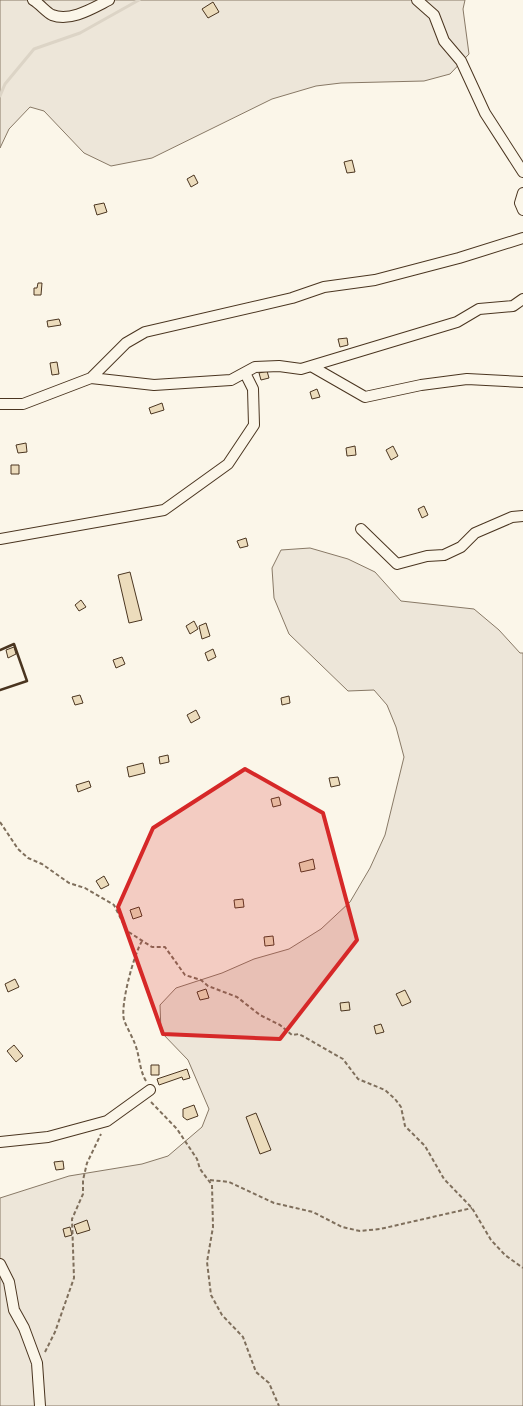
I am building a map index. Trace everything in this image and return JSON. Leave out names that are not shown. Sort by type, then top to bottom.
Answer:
[{"type":"street","points":[[40,1],[51,15],[70,16],[87,11],[109,0]]},
{"type":"street","points":[[416,0],[434,15],[444,41],[461,61],[485,113],[523,172]]},
{"type":"street","points":[[523,193],[520,203],[523,210]]},
{"type":"street","points":[[0,404],[23,404],[91,378],[126,343],[145,332],[292,298],[324,287],[375,280],[459,258],[523,238]]},
{"type":"street","points":[[91,378],[154,385],[231,380],[255,368],[279,366],[301,369],[456,322],[479,309],[513,306],[523,299]]},
{"type":"street","points":[[311,366],[365,398],[420,385],[468,379],[523,382]]},
{"type":"street","points":[[0,539],[164,510],[228,464],[254,425],[253,389],[245,373]]},
{"type":"street","points":[[362,529],[397,564],[427,556],[444,555],[461,546],[475,533],[512,517],[523,516]]},
{"type":"street","points":[[0,1142],[48,1137],[107,1121],[150,1090]]},
{"type":"street","points":[[0,1264],[9,1282],[14,1310],[24,1328],[37,1363],[40,1406]]},
{"type":"path","points":[[0,822],[18,850],[69,882],[85,888],[114,905],[127,931],[152,946],[165,948],[185,975],[201,980],[208,986],[237,997],[260,1016],[280,1025],[292,1035],[299,1034],[308,1041],[318,1043],[343,1059],[358,1079],[390,1095],[401,1107],[405,1126],[425,1146],[444,1179],[472,1208],[491,1240],[523,1268]]},
{"type":"path","points":[[142,941],[132,964],[123,1008],[124,1018],[135,1044],[140,1071],[150,1090],[149,1099],[178,1129],[198,1159],[200,1169],[212,1185],[213,1228],[207,1262],[211,1294],[222,1315],[243,1337],[256,1372],[269,1383],[279,1406]]},
{"type":"path","points":[[44,1357],[45,1349],[55,1332],[74,1278],[72,1219],[83,1194],[84,1172],[93,1148],[107,1121]]},
{"type":"path","points":[[208,1179],[229,1182],[274,1202],[313,1212],[342,1227],[360,1231],[380,1229],[472,1208]]},
{"type":"highlighted area","points":[[245,769],[323,813],[357,940],[280,1039],[163,1034],[118,907],[153,828]]},
{"type":"shaded area","points":[[0,0],[465,0],[463,9],[469,54],[450,74],[424,81],[341,83],[316,86],[272,99],[152,158],[111,166],[84,153],[44,111],[30,107],[9,129],[0,148]]},
{"type":"shaded area","points":[[310,548],[348,559],[375,572],[401,601],[474,609],[499,630],[520,653],[523,653],[523,1406],[0,1406],[0,1198],[69,1176],[142,1164],[168,1156],[202,1127],[209,1109],[188,1060],[161,1032],[160,1005],[176,988],[222,973],[254,959],[289,949],[321,929],[350,902],[370,868],[385,835],[404,757],[396,727],[387,705],[374,690],[348,691],[289,634],[274,598],[272,568],[281,550]]},
{"type":"building","points":[[213,2],[219,12],[208,18],[202,9]]},
{"type":"building","points":[[352,160],[355,172],[347,173],[344,162]]},
{"type":"building","points":[[194,175],[198,183],[191,187],[187,179]]},
{"type":"building","points":[[104,203],[107,212],[97,215],[94,205]]},
{"type":"building","points":[[38,283],[42,283],[41,295],[34,295],[34,288],[37,288]]},
{"type":"building","points":[[59,319],[61,325],[48,327],[47,321]]},
{"type":"building","points":[[347,338],[348,345],[340,347],[338,339]]},
{"type":"building","points":[[57,362],[59,374],[52,375],[50,363]]},
{"type":"building","points":[[267,371],[269,378],[261,380],[259,373]]},
{"type":"building","points":[[317,389],[320,397],[312,399],[310,392]]},
{"type":"building","points":[[162,403],[164,410],[151,414],[149,408]]},
{"type":"building","points":[[26,443],[27,452],[18,453],[16,445]]},
{"type":"building","points":[[355,446],[356,455],[347,456],[346,448]]},
{"type":"building","points":[[393,446],[398,456],[391,460],[386,450]]},
{"type":"building","points":[[11,465],[19,465],[19,474],[11,474]]},
{"type":"building","points":[[424,506],[428,515],[422,518],[418,509]]},
{"type":"building","points":[[246,538],[248,546],[240,548],[237,541]]},
{"type":"building","points":[[130,572],[142,620],[129,623],[118,575]]},
{"type":"building","points":[[81,600],[86,607],[79,611],[75,605]]},
{"type":"building","points":[[194,621],[198,629],[190,634],[186,626]]},
{"type":"building","points":[[206,623],[210,636],[202,639],[199,626]]},
{"type":"building","points":[[14,647],[16,654],[8,658],[6,650]]},
{"type":"building","points":[[213,649],[216,657],[208,661],[205,653]]},
{"type":"building","points":[[122,657],[125,664],[116,668],[113,660]]},
{"type":"building","points":[[80,695],[83,703],[75,705],[72,697]]},
{"type":"building","points":[[289,696],[290,703],[282,705],[281,698]]},
{"type":"building","points":[[196,710],[200,718],[191,723],[187,715]]},
{"type":"building","points":[[168,755],[169,762],[160,764],[159,757]]},
{"type":"building","points":[[143,763],[145,773],[129,777],[127,767]]},
{"type":"building","points":[[338,777],[340,785],[331,787],[329,778]]},
{"type":"building","points":[[89,781],[91,787],[78,792],[76,785]]},
{"type":"building","points":[[279,797],[281,805],[273,807],[271,799]]},
{"type":"building","points":[[313,859],[315,869],[301,872],[299,863]]},
{"type":"building","points":[[104,876],[109,885],[101,889],[96,881]]},
{"type":"building","points":[[243,899],[244,907],[235,908],[234,900]]},
{"type":"building","points":[[139,907],[142,916],[133,919],[130,910]]},
{"type":"building","points":[[273,936],[274,945],[265,946],[264,937]]},
{"type":"building","points":[[15,979],[19,987],[8,992],[5,984]]},
{"type":"building","points":[[206,989],[209,998],[200,1000],[197,992]]},
{"type":"building","points":[[405,990],[411,1002],[402,1006],[396,994]]},
{"type":"building","points":[[349,1002],[350,1010],[341,1011],[340,1003]]},
{"type":"building","points":[[381,1024],[384,1032],[376,1034],[374,1026]]},
{"type":"building","points":[[14,1045],[23,1056],[16,1062],[7,1051]]},
{"type":"building","points":[[151,1065],[159,1065],[159,1075],[151,1075]]},
{"type":"building","points":[[187,1069],[190,1078],[183,1080],[182,1077],[159,1085],[157,1079]]},
{"type":"building","points":[[194,1105],[198,1116],[187,1120],[183,1117],[183,1109]]},
{"type":"building","points":[[256,1113],[271,1150],[260,1154],[246,1117]]},
{"type":"building","points":[[63,1161],[64,1169],[56,1170],[54,1162]]},
{"type":"building","points":[[87,1220],[90,1230],[77,1234],[74,1225]]},
{"type":"building","points":[[70,1227],[72,1235],[65,1237],[63,1229]]},
{"type":"waterway","points":[[0,96],[5,84],[34,49],[80,33],[139,0]]},
{"type":"wall","points":[[0,650],[14,644],[27,681],[0,690]]}]
